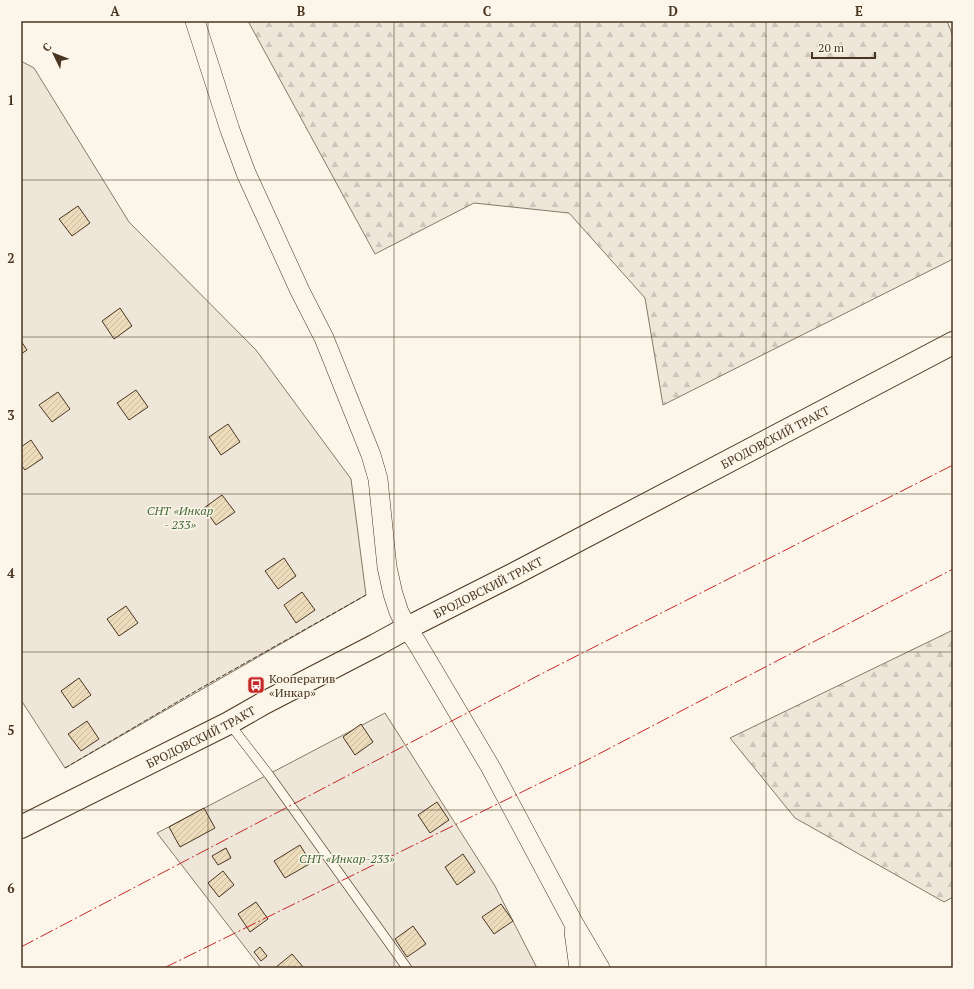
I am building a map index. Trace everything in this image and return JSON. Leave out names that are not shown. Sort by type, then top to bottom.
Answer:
[{"type":"main road","name":"БРОДОВСКИЙ ТРАКТ","points":[[21,826],[229,723],[264,703],[514,574],[953,343]]},
{"type":"street","points":[[195,21],[230,130],[246,173],[300,291],[324,338],[372,454],[378,479],[387,568],[399,612],[407,628],[491,768],[573,922],[600,968]]},
{"type":"street","points":[[573,922],[579,968]]},
{"type":"lane","points":[[229,723],[269,775],[407,968]]},
{"type":"green space","points":[[248,21],[947,21],[953,36],[953,259],[663,405],[645,298],[569,213],[474,203],[375,254]]},
{"type":"green space","name":"СНТ «Инкар - 233»","points":[[21,61],[34,68],[129,222],[256,350],[351,479],[366,595],[65,768],[21,700]]},
{"type":"green space","points":[[953,630],[953,897],[944,902],[795,818],[730,738]]},
{"type":"green space","name":"СНТ «Инкар-233»","points":[[385,713],[495,886],[537,968],[261,968],[157,833]]},
{"type":"building","points":[[78,206],[90,223],[72,236],[59,219]]},
{"type":"building","points":[[120,308],[132,326],[114,339],[102,321]]},
{"type":"building","points":[[21,341],[27,350],[21,354]]},
{"type":"building","points":[[136,390],[148,407],[129,420],[117,403]]},
{"type":"building","points":[[58,392],[70,409],[52,422],[39,405]]},
{"type":"building","points":[[228,424],[240,442],[221,455],[209,437]]},
{"type":"building","points":[[31,440],[43,458],[25,470],[21,465],[21,447]]},
{"type":"building","points":[[222,495],[235,512],[216,525],[204,508]]},
{"type":"building","points":[[284,558],[296,576],[278,589],[265,571]]},
{"type":"building","points":[[302,592],[315,610],[296,623],[284,605]]},
{"type":"building","points":[[126,606],[138,623],[119,636],[107,619]]},
{"type":"building","points":[[79,678],[91,695],[73,708],[61,691]]},
{"type":"building","points":[[87,721],[99,739],[81,751],[68,734]]},
{"type":"building","points":[[361,724],[373,742],[355,755],[343,737]]},
{"type":"building","points":[[437,802],[449,820],[430,833],[418,815]]},
{"type":"building","points":[[204,808],[215,828],[180,847],[169,827]]},
{"type":"building","points":[[300,845],[311,863],[285,878],[274,861]]},
{"type":"building","points":[[226,848],[231,858],[218,865],[212,856]]},
{"type":"building","points":[[463,854],[475,872],[457,885],[445,867]]},
{"type":"building","points":[[223,871],[234,885],[219,897],[208,883]]},
{"type":"building","points":[[256,902],[268,919],[250,932],[238,914]]},
{"type":"building","points":[[501,904],[513,921],[494,934],[482,917]]},
{"type":"building","points":[[413,926],[426,944],[407,957],[395,939]]},
{"type":"building","points":[[260,947],[267,956],[261,961],[254,952]]},
{"type":"building","points":[[292,954],[304,968],[275,968]]},
{"type":"fence","points":[[65,768],[201,688],[366,595]]},
{"type":"power","points":[[21,947],[545,672],[953,465]]},
{"type":"power","points":[[164,968],[591,758],[953,569]]},
{"type":"place","name":"Кооператив «Инкар»","points":[[256,685]]}]
